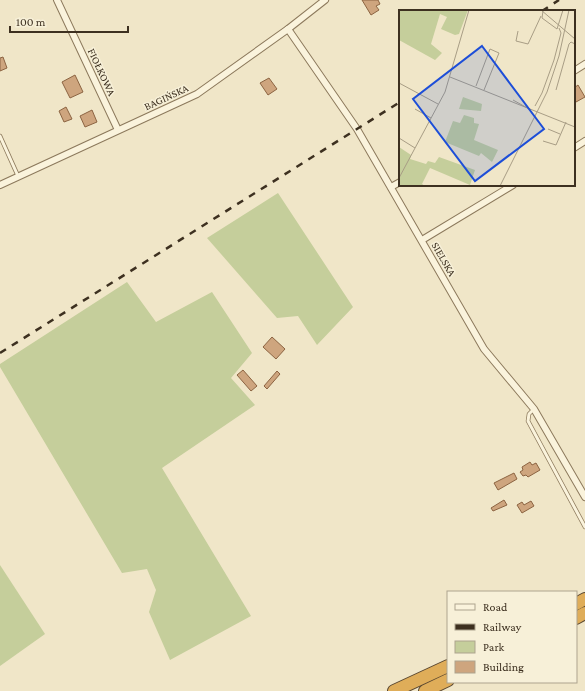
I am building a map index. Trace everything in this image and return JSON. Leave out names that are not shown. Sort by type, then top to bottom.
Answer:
[{"type":"highway","points":[[394,691],[447,666]]},
{"type":"highway","points":[[425,691],[447,680]]},
{"type":"street","name":"FIOŁKOWA","points":[[57,0],[118,130]]},
{"type":"street","name":"BAGIŃSKA","points":[[0,185],[197,94],[288,29],[325,0]]},
{"type":"street","name":"SIELSKA","points":[[288,29],[357,129],[484,349],[534,409],[585,497]]},
{"type":"street","points":[[575,70],[585,64]]},
{"type":"street","points":[[575,147],[585,141]]},
{"type":"street","points":[[391,188],[399,183]]},
{"type":"street","points":[[422,240],[511,186]]},
{"type":"lane","points":[[0,136],[18,176]]},
{"type":"lane","points":[[534,409],[529,414],[528,421],[585,527]]},
{"type":"green space","points":[[278,193],[353,307],[317,345],[298,316],[277,318],[207,238]]},
{"type":"green space","points":[[127,282],[156,322],[212,292],[252,353],[231,378],[255,405],[162,468],[251,616],[170,660],[149,612],[156,590],[147,569],[122,573],[0,367],[0,364]]},
{"type":"green space","points":[[0,565],[45,634],[0,666]]},
{"type":"building","points":[[362,0],[378,0],[380,4],[376,6],[379,10],[371,15]]},
{"type":"building","points":[[3,57],[7,68],[0,71],[0,58]]},
{"type":"building","points":[[75,75],[83,92],[70,98],[62,82]]},
{"type":"building","points":[[269,78],[277,89],[268,95],[260,83]]},
{"type":"building","points":[[578,85],[585,97],[576,102],[575,100],[575,87]]},
{"type":"building","points":[[66,107],[72,119],[64,122],[59,111]]},
{"type":"building","points":[[92,110],[97,122],[85,127],[80,116]]},
{"type":"building","points":[[272,337],[285,349],[276,359],[263,347]]},
{"type":"building","points":[[243,370],[257,386],[251,391],[237,375]]},
{"type":"building","points":[[277,371],[280,374],[267,389],[264,386]]},
{"type":"building","points":[[530,462],[532,465],[536,463],[540,470],[528,477],[526,475],[523,476],[520,472],[523,470],[522,467]]},
{"type":"building","points":[[514,473],[517,479],[498,490],[494,483]]},
{"type":"building","points":[[504,500],[507,505],[493,511],[491,508]]},
{"type":"building","points":[[531,501],[534,506],[522,513],[517,505],[522,502],[524,505]]},
{"type":"railway","points":[[544,10],[559,0]]},
{"type":"railway","points":[[0,353],[399,103]]}]
